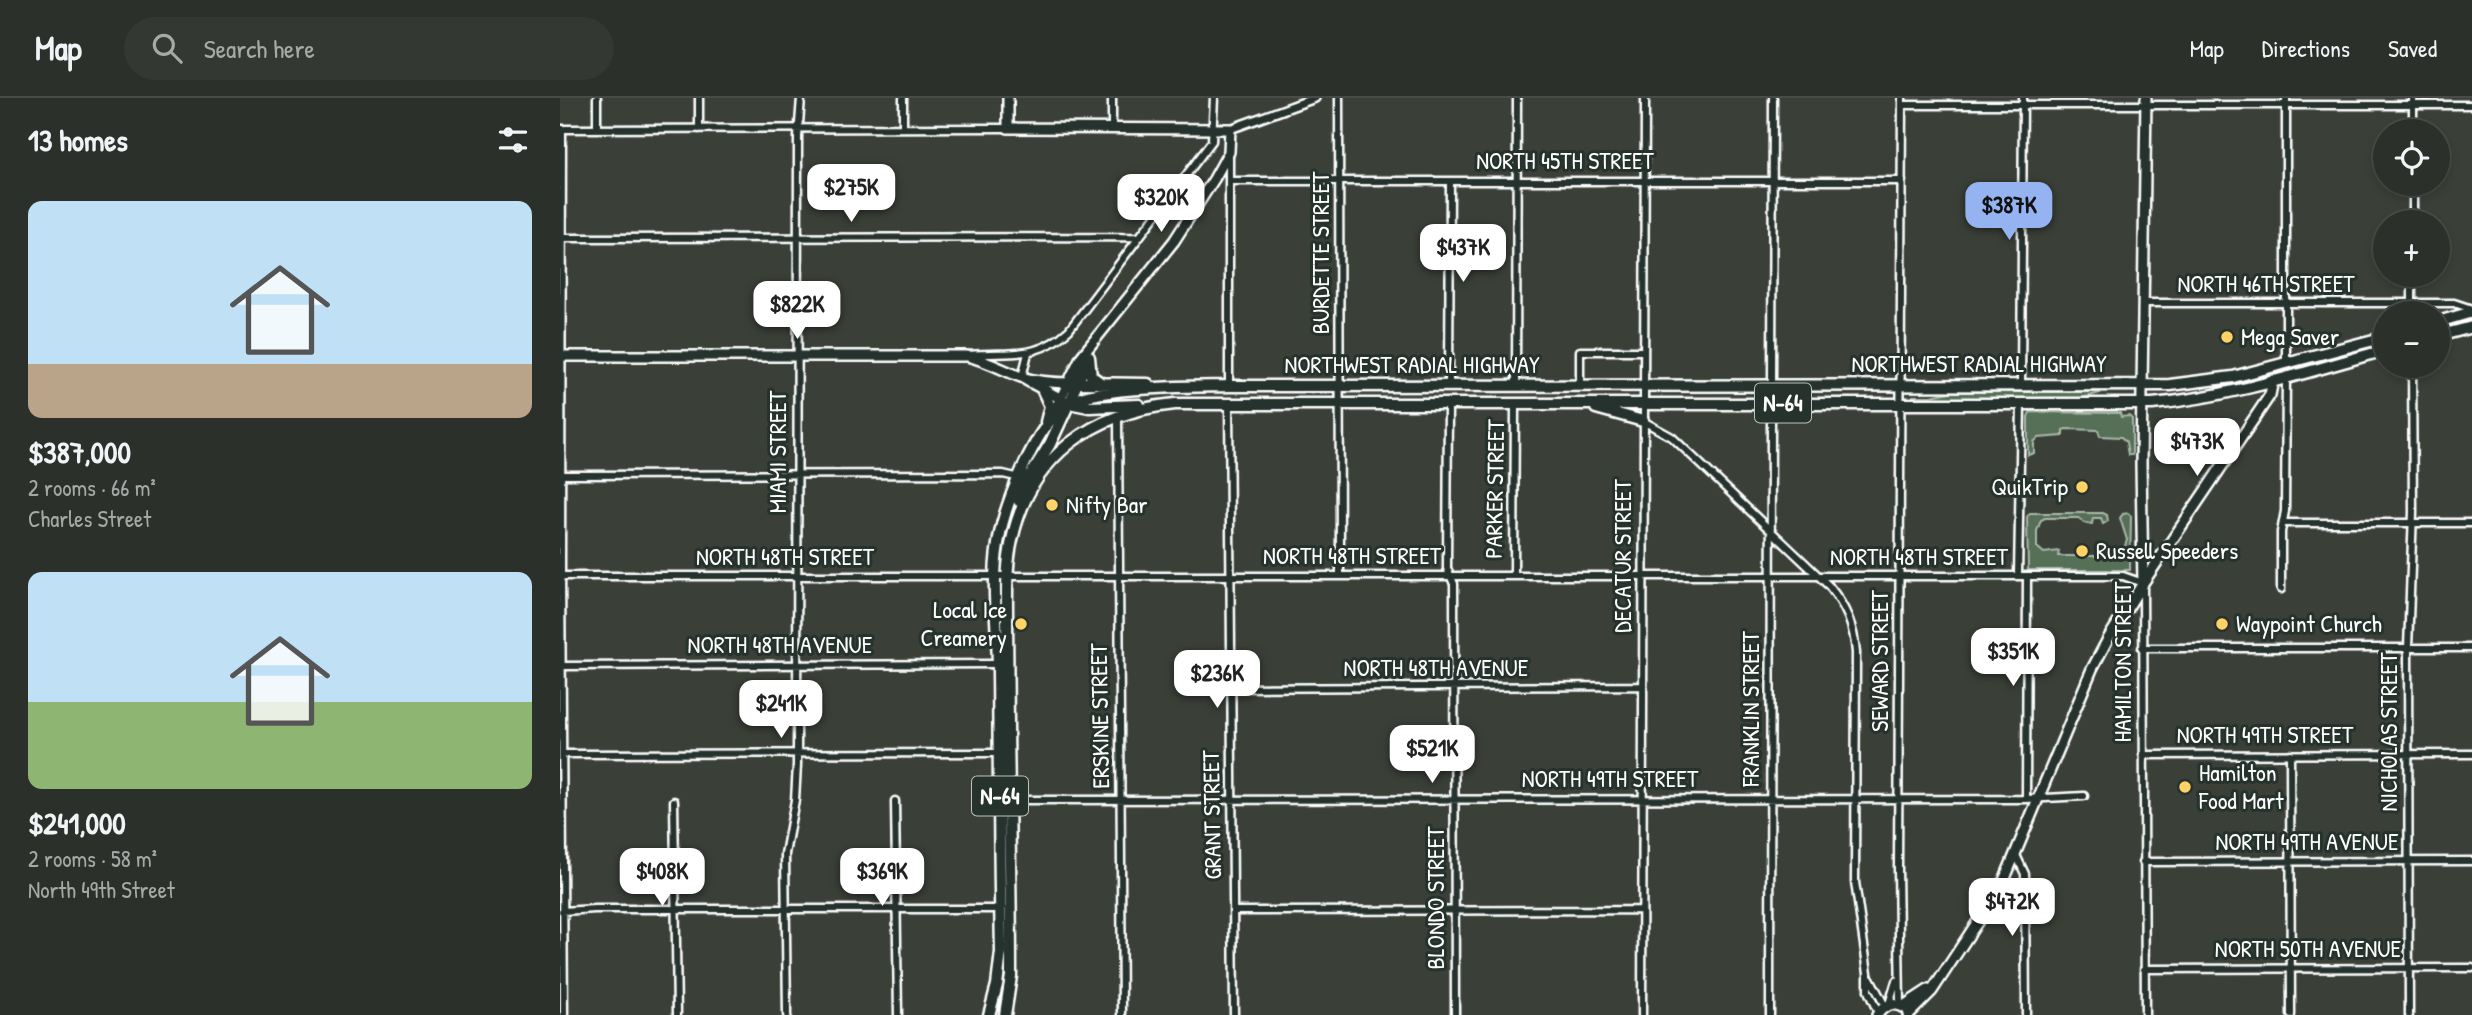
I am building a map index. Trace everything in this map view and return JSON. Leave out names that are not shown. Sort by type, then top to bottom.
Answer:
[{"type":"main road","points":[[1008,98],[1008,128],[1230,129],[1230,152],[1174,241],[1081,357],[1050,444],[1020,496],[1015,527]]},
{"type":"main road","name":"HAMILTON STREET","points":[[2143,583],[2146,102]]},
{"type":"main road","points":[[2450,318],[2472,310]]},
{"type":"main road","points":[[2450,333],[2472,327]]},
{"type":"main road","points":[[1073,383],[1098,338]]},
{"type":"main road","name":"NORTHWEST RADIAL HIGHWAY","points":[[989,1015],[999,972],[1001,909],[995,576],[1001,528],[1020,478],[1047,423],[1065,401],[1091,395],[1229,386],[2143,386],[2212,381],[2373,340]]},
{"type":"main road","name":"NORTHWEST RADIAL HIGHWAY","points":[[1005,1015],[1011,976],[1008,576],[1015,527],[1032,487],[1048,465],[1080,435],[1118,416],[1175,404],[2143,404],[2192,399],[2373,353]]},
{"type":"main road","points":[[561,356],[967,356],[994,364],[1065,401],[1089,407],[1175,404]]},
{"type":"main road","points":[[1089,358],[1091,376],[1101,383]]},
{"type":"main road","points":[[1022,377],[1073,383],[1187,387]]},
{"type":"main road","points":[[1882,1009],[1904,1010],[1939,979],[2001,886],[2092,669],[2143,583],[2270,395],[2273,380]]},
{"type":"main road","points":[[1042,391],[1050,406],[1047,423]]},
{"type":"main road","points":[[1571,404],[1643,421]]},
{"type":"street","points":[[597,98],[597,129]]},
{"type":"street","points":[[699,98],[699,129]]},
{"type":"street","name":"MIAMI STREET","points":[[787,1015],[785,854],[795,800],[796,753],[801,98]]},
{"type":"street","points":[[903,98],[903,128]]},
{"type":"street","points":[[1112,98],[1112,128]]},
{"type":"street","points":[[967,356],[1028,353],[1049,345],[1069,330],[1212,141],[1214,98]]},
{"type":"street","points":[[1230,129],[1315,98]]},
{"type":"street","name":"BURDETTE STREET","points":[[1339,98],[1340,575]]},
{"type":"street","name":"PARKER STREET","points":[[1516,385],[1517,98]]},
{"type":"street","name":"DECATUR STREET","points":[[1642,1015],[1645,98]]},
{"type":"street","points":[[1772,385],[1773,98]]},
{"type":"street","points":[[1902,101],[2413,102],[2472,105]]},
{"type":"street","name":"SEWARD STREET","points":[[1902,101],[1898,972],[1904,1010]]},
{"type":"street","points":[[2021,385],[2023,102]]},
{"type":"street","points":[[2286,102],[2286,363]]},
{"type":"street","points":[[564,1015],[561,808],[561,129],[1008,128]]},
{"type":"street","points":[[1229,386],[1230,152]]},
{"type":"street","name":"NORTH 45TH STREET","points":[[1229,181],[1902,181]]},
{"type":"street","points":[[1448,386],[1450,181]]},
{"type":"street","points":[[562,238],[1140,237]]},
{"type":"street","name":"NORTH 46TH STREET","points":[[2144,303],[2373,303]]},
{"type":"street","name":"NORTH 46TH STREET","points":[[2450,303],[2472,310]]},
{"type":"street","points":[[1580,385],[1580,351],[1643,351]]},
{"type":"street","points":[[1022,377],[1028,353]]},
{"type":"street","points":[[2281,589],[2280,532],[2286,511],[2286,377]]},
{"type":"street","name":"NICHOLAS STREET","points":[[2409,1015],[2408,649],[2413,378]]},
{"type":"street","name":"FRANKLIN STREET","points":[[1770,1015],[1771,403]]},
{"type":"street","name":"BLONDO STREET","points":[[1448,404],[1447,568],[1454,584],[1455,1015]]},
{"type":"street","name":"PARKER STREET","points":[[1514,575],[1516,404]]},
{"type":"street","points":[[2018,576],[2021,404]]},
{"type":"street","name":"GRANT STREET","points":[[1229,405],[1234,1015]]},
{"type":"street","name":"ERSKINE STREET","points":[[1118,416],[1122,1015]]},
{"type":"street","points":[[1643,421],[1672,437],[1817,575],[1843,605],[1855,637],[1856,898],[1868,973],[1882,1009]]},
{"type":"street","points":[[561,475],[1003,474],[1020,478]]},
{"type":"street","points":[[2283,523],[2472,523]]},
{"type":"street","name":"NORTH 48TH STREET","points":[[561,576],[2123,576],[2143,583]]},
{"type":"street","points":[[2026,799],[2027,577]]},
{"type":"street","name":"HAMILTON STREET","points":[[2143,583],[2145,1015]]},
{"type":"street","points":[[2142,648],[2472,648]]},
{"type":"street","name":"NORTH 48TH AVENUE","points":[[562,666],[998,664]]},
{"type":"street","name":"NORTH 48TH AVENUE","points":[[1230,688],[1642,686]]},
{"type":"street","points":[[563,754],[999,753]]},
{"type":"street","points":[[2290,754],[2291,1015]]},
{"type":"street","name":"NORTH 49TH STREET","points":[[2143,755],[2472,754]]},
{"type":"street","name":"NORTH 49TH STREET","points":[[1009,800],[2026,799],[2084,796]]},
{"type":"street","points":[[674,801],[677,1015]]},
{"type":"street","points":[[895,801],[898,1015]]},
{"type":"street","points":[[2016,855],[2025,874],[2026,1015]]},
{"type":"street","name":"NORTH 49TH AVENUE","points":[[2143,862],[2472,861]]},
{"type":"street","points":[[562,912],[571,909],[1001,909]]},
{"type":"street","points":[[1233,911],[1642,910]]},
{"type":"street","name":"NORTH 50TH AVENUE","points":[[2144,968],[2472,968]]},
{"type":"street","name":"SEWARD STREET","points":[[1882,1009],[1898,972]]},
{"type":"green space","points":[[1950,392],[2100,393],[2082,398],[1913,398]]},
{"type":"green space","points":[[2030,412],[2120,413],[2121,417],[2129,416],[2132,419],[2132,455],[2128,455],[2126,442],[2121,437],[2100,436],[2098,430],[2066,429],[2063,430],[2063,436],[2038,438],[2034,442],[2034,453],[2028,455]]},
{"type":"green space","points":[[2030,513],[2107,515],[2108,521],[2103,524],[2101,518],[2093,518],[2092,524],[2084,523],[2079,518],[2045,518],[2041,520],[2037,531],[2037,547],[2044,553],[2059,551],[2058,556],[2100,556],[2101,552],[2123,551],[2127,540],[2120,518],[2128,513],[2131,516],[2130,570],[2028,570],[2027,517]]},
{"type":"place","name":"Mega Saver","points":[[2227,337]]},
{"type":"place","name":"QuikTrip","points":[[2082,487]]},
{"type":"place","name":"Nifty Bar","points":[[1052,505]]},
{"type":"place","name":"Russell Speeders","points":[[2082,551]]},
{"type":"place","name":"Local Ice Creamery","points":[[1021,624]]},
{"type":"place","name":"Waypoint Church","points":[[2222,624]]},
{"type":"place","name":"Hamilton Food Mart","points":[[2185,787]]}]
